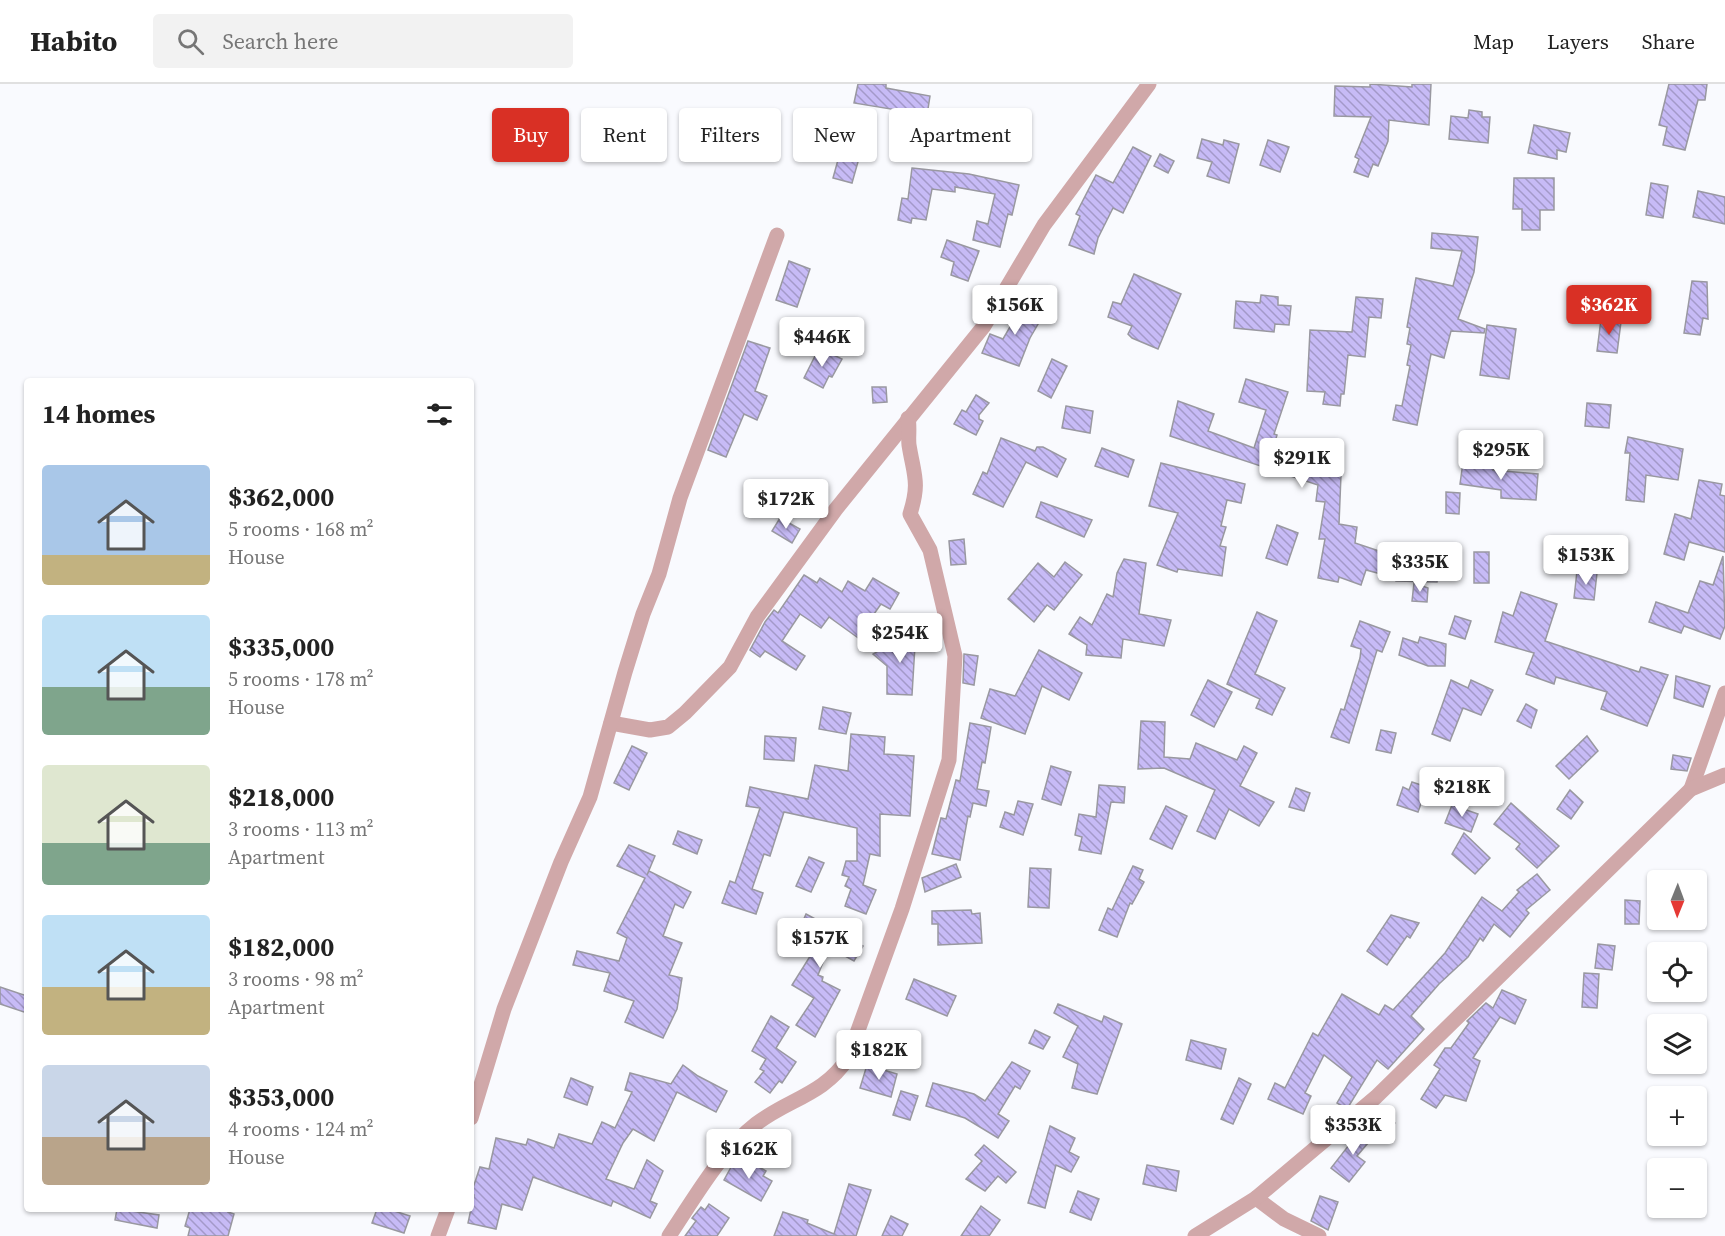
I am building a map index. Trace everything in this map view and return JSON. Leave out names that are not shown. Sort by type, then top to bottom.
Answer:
[{"type":"street","points":[[611,723],[650,730],[664,729],[686,713],[730,667],[757,617],[908,418],[984,326],[1044,225],[1149,84]]},
{"type":"street","points":[[474,1108],[504,1009],[561,862],[590,797],[643,614],[659,574],[680,498],[777,235]]},
{"type":"street","points":[[669,1236],[729,1151],[755,1125],[825,1085],[838,1074],[848,1058],[902,909],[936,806],[949,760],[955,656],[930,550],[910,514],[918,489],[908,442],[911,434],[908,418]]},
{"type":"street","points":[[1691,789],[1725,693]]},
{"type":"street","points":[[1195,1236],[1256,1198],[1376,1097],[1691,789],[1725,775]]},
{"type":"street","points":[[1256,1198],[1284,1219],[1319,1236]]},
{"type":"street","points":[[438,1236],[447,1212]]},
{"type":"building","points":[[858,84],[886,84],[886,88],[930,96],[928,108],[889,109],[854,103]]},
{"type":"building","points":[[1370,84],[1412,87],[1412,84],[1431,84],[1429,125],[1389,120],[1388,141],[1378,166],[1373,164],[1368,177],[1354,172],[1359,159],[1355,157],[1371,117],[1334,116],[1335,86],[1370,87]]},
{"type":"building","points":[[1669,84],[1707,84],[1705,100],[1698,100],[1685,150],[1663,145],[1667,127],[1659,125]]},
{"type":"building","points":[[1469,110],[1482,112],[1482,117],[1490,117],[1488,143],[1449,139],[1451,116],[1468,118]]},
{"type":"building","points":[[1534,125],[1570,133],[1566,152],[1557,150],[1557,159],[1528,153]]},
{"type":"building","points":[[1202,139],[1223,145],[1224,140],[1239,144],[1229,183],[1207,176],[1212,162],[1197,158]]},
{"type":"building","points":[[1268,140],[1289,147],[1280,172],[1260,165]]},
{"type":"building","points":[[1133,147],[1151,156],[1123,213],[1113,208],[1098,238],[1094,254],[1069,245],[1080,216],[1076,214],[1096,175],[1113,183]]},
{"type":"building","points":[[1160,154],[1174,161],[1168,173],[1154,166]]},
{"type":"building","points":[[837,162],[858,162],[852,183],[833,178]]},
{"type":"building","points":[[912,168],[969,174],[1019,185],[1012,215],[1008,214],[1000,247],[973,240],[977,221],[988,224],[995,194],[955,187],[955,192],[932,189],[926,220],[912,218],[911,223],[898,220],[902,198],[908,199]]},
{"type":"building","points":[[1514,178],[1554,178],[1554,210],[1540,210],[1540,230],[1522,230],[1522,209],[1513,209]]},
{"type":"building","points":[[1651,183],[1668,186],[1663,218],[1646,215]]},
{"type":"building","points":[[1698,191],[1725,197],[1725,224],[1693,217]]},
{"type":"building","points":[[1432,233],[1478,237],[1474,272],[1458,319],[1485,329],[1484,333],[1451,331],[1444,358],[1431,354],[1417,425],[1393,420],[1396,405],[1402,406],[1410,366],[1407,365],[1411,345],[1407,344],[1410,328],[1407,327],[1416,278],[1453,286],[1462,251],[1431,248]]},
{"type":"building","points":[[947,240],[979,251],[968,281],[951,275],[954,262],[941,257]]},
{"type":"building","points":[[789,261],[810,269],[797,307],[776,300]]},
{"type":"building","points":[[1134,274],[1181,294],[1158,349],[1132,338],[1128,334],[1132,326],[1108,317],[1113,302],[1121,304]]},
{"type":"building","points":[[1692,281],[1707,282],[1708,319],[1703,318],[1700,335],[1684,333]]},
{"type":"building","points":[[1261,295],[1278,297],[1278,305],[1291,306],[1289,325],[1275,324],[1274,332],[1234,328],[1236,301],[1260,303]]},
{"type":"building","points":[[1356,297],[1383,299],[1381,318],[1369,317],[1365,357],[1348,355],[1344,394],[1341,394],[1340,406],[1323,404],[1325,392],[1307,391],[1310,330],[1352,332]]},
{"type":"building","points":[[1025,301],[1045,312],[1030,338],[1019,366],[982,353],[990,334],[1003,339]]},
{"type":"building","points":[[1601,319],[1621,322],[1617,353],[1597,351]]},
{"type":"building","points":[[1487,325],[1516,329],[1509,379],[1480,375]]},
{"type":"building","points":[[748,341],[770,348],[755,391],[767,396],[757,420],[744,414],[726,457],[708,450]]},
{"type":"building","points":[[819,348],[842,359],[823,388],[804,378]]},
{"type":"building","points":[[1052,359],[1067,366],[1051,398],[1038,391]]},
{"type":"building","points":[[1246,379],[1288,392],[1274,434],[1277,435],[1273,449],[1323,465],[1320,472],[1341,475],[1339,524],[1357,527],[1355,543],[1412,562],[1413,556],[1431,558],[1429,565],[1439,566],[1437,582],[1396,581],[1396,578],[1366,570],[1361,585],[1339,577],[1338,582],[1318,578],[1325,539],[1319,539],[1325,502],[1316,501],[1318,485],[1170,436],[1178,401],[1214,414],[1208,431],[1254,448],[1266,410],[1239,402]]},
{"type":"building","points":[[872,387],[886,387],[887,402],[873,403]]},
{"type":"building","points":[[976,395],[989,403],[979,415],[979,419],[983,421],[976,435],[954,424],[962,410],[966,412]]},
{"type":"building","points":[[1587,403],[1611,405],[1609,428],[1585,426]]},
{"type":"building","points":[[1066,406],[1093,411],[1090,433],[1062,428]]},
{"type":"building","points":[[1628,437],[1683,449],[1678,480],[1646,475],[1644,502],[1626,500],[1630,453],[1625,453]]},
{"type":"building","points":[[1001,438],[1035,451],[1037,447],[1043,447],[1066,459],[1057,477],[1026,462],[1003,507],[973,494],[983,472],[987,474]]},
{"type":"building","points":[[1102,448],[1134,460],[1128,477],[1095,466]]},
{"type":"building","points":[[1463,462],[1494,466],[1493,470],[1538,474],[1536,500],[1501,498],[1501,490],[1460,484]]},
{"type":"building","points":[[1161,463],[1245,484],[1241,503],[1227,500],[1221,526],[1226,527],[1220,546],[1226,547],[1222,576],[1178,569],[1177,572],[1157,565],[1178,513],[1149,506]]},
{"type":"building","points":[[1699,480],[1722,484],[1720,495],[1725,496],[1725,552],[1689,542],[1684,560],[1664,554],[1675,514],[1691,519]]},
{"type":"building","points":[[1446,492],[1460,493],[1459,514],[1446,513]]},
{"type":"building","points":[[1041,502],[1092,520],[1084,537],[1036,517]]},
{"type":"building","points":[[780,518],[800,529],[792,543],[772,531]]},
{"type":"building","points":[[1277,525],[1298,533],[1287,565],[1266,558]]},
{"type":"building","points":[[964,539],[966,564],[951,565],[949,541]]},
{"type":"building","points":[[1474,552],[1489,552],[1489,583],[1474,583]]},
{"type":"building","points":[[1723,556],[1725,626],[1720,639],[1684,626],[1681,633],[1649,622],[1656,602],[1688,613],[1700,581],[1713,585]]},
{"type":"building","points":[[1124,559],[1146,563],[1139,614],[1171,620],[1164,646],[1123,639],[1121,658],[1086,655],[1087,645],[1069,634],[1080,617],[1092,625],[1107,594],[1113,597],[1117,573]]},
{"type":"building","points":[[1065,562],[1082,575],[1054,610],[1047,605],[1034,622],[1008,599],[1038,563],[1054,577]]},
{"type":"building","points":[[1577,571],[1597,573],[1594,600],[1574,598]]},
{"type":"building","points":[[804,575],[817,583],[820,578],[842,592],[848,581],[865,591],[873,578],[899,593],[890,609],[881,604],[867,624],[876,632],[868,645],[829,617],[821,628],[800,614],[782,641],[805,656],[796,670],[765,651],[760,657],[750,650],[765,622],[774,610],[778,613]]},
{"type":"building","points":[[1414,583],[1428,588],[1427,602],[1412,601]]},
{"type":"building","points":[[1521,592],[1557,604],[1545,641],[1639,672],[1641,667],[1668,675],[1647,726],[1601,709],[1607,692],[1556,677],[1554,684],[1526,674],[1534,653],[1495,642],[1503,612],[1513,616]]},
{"type":"building","points":[[1257,612],[1277,621],[1255,674],[1285,688],[1272,715],[1256,708],[1260,699],[1227,684]]},
{"type":"building","points":[[1455,616],[1471,621],[1465,639],[1449,634]]},
{"type":"building","points":[[1360,621],[1390,632],[1382,652],[1377,650],[1349,743],[1331,737],[1341,709],[1344,710],[1360,658],[1361,649],[1351,646]]},
{"type":"building","points":[[916,629],[912,695],[887,694],[887,666],[873,654]]},
{"type":"building","points":[[1420,637],[1446,644],[1445,666],[1428,666],[1399,655],[1403,638],[1418,643]]},
{"type":"building","points":[[1039,650],[1082,673],[1069,700],[1042,686],[1025,734],[981,718],[990,689],[1015,696]]},
{"type":"building","points":[[964,654],[978,656],[974,685],[963,683]]},
{"type":"building","points":[[1676,676],[1710,686],[1703,707],[1674,698]]},
{"type":"building","points":[[1208,680],[1232,692],[1214,727],[1191,715]]},
{"type":"building","points":[[1451,680],[1468,688],[1471,680],[1493,690],[1481,715],[1463,708],[1450,741],[1432,734]]},
{"type":"building","points":[[1526,704],[1537,710],[1531,728],[1517,721]]},
{"type":"building","points":[[823,707],[851,713],[846,734],[819,729]]},
{"type":"building","points":[[1141,721],[1165,722],[1164,757],[1190,759],[1196,743],[1237,760],[1244,746],[1257,753],[1240,786],[1274,802],[1259,826],[1229,809],[1215,839],[1197,831],[1215,790],[1164,768],[1138,769]]},
{"type":"building","points":[[970,723],[991,727],[985,763],[982,762],[977,789],[989,791],[986,806],[973,803],[970,817],[968,816],[960,860],[932,854],[941,818],[946,819],[956,780],[960,781]]},
{"type":"building","points":[[1381,730],[1396,733],[1391,753],[1376,750]]},
{"type":"building","points":[[851,734],[885,737],[884,754],[914,756],[910,816],[880,814],[880,856],[870,854],[863,885],[876,890],[866,914],[845,906],[851,889],[845,886],[849,877],[842,875],[846,861],[857,861],[857,828],[784,812],[770,856],[764,854],[752,889],[763,893],[756,914],[722,903],[730,881],[735,883],[760,808],[746,806],[750,787],[808,799],[815,765],[848,771]]},
{"type":"building","points":[[765,736],[796,738],[794,761],[764,759]]},
{"type":"building","points":[[1587,736],[1598,751],[1569,779],[1556,766]]},
{"type":"building","points":[[632,746],[647,753],[629,790],[614,783]]},
{"type":"building","points":[[1673,755],[1691,758],[1687,771],[1671,769]]},
{"type":"building","points":[[1051,766],[1071,772],[1061,805],[1042,799]]},
{"type":"building","points":[[1412,782],[1427,787],[1418,812],[1397,805],[1403,787],[1409,790]]},
{"type":"building","points":[[1099,785],[1125,787],[1124,803],[1111,802],[1101,854],[1079,850],[1082,837],[1075,835],[1079,814],[1096,817]]},
{"type":"building","points":[[1296,788],[1310,793],[1304,811],[1289,807]]},
{"type":"building","points":[[1570,790],[1583,802],[1571,819],[1557,809]]},
{"type":"building","points":[[1018,801],[1033,804],[1023,835],[1000,827],[1005,812],[1014,815]]},
{"type":"building","points":[[1511,803],[1559,846],[1537,868],[1516,849],[1520,844],[1494,824]]},
{"type":"building","points":[[1452,805],[1478,814],[1471,832],[1445,823]]},
{"type":"building","points":[[1166,806],[1187,816],[1172,849],[1150,839]]},
{"type":"building","points":[[678,831],[702,840],[697,854],[673,844]]},
{"type":"building","points":[[1464,833],[1490,858],[1475,874],[1452,854]]},
{"type":"building","points":[[629,845],[655,856],[647,875],[649,871],[691,892],[683,908],[675,904],[663,936],[682,943],[669,975],[682,978],[677,1009],[663,1038],[625,1022],[634,1001],[604,991],[610,973],[573,965],[577,951],[619,961],[627,938],[617,933],[645,878],[617,866]]},
{"type":"building","points":[[809,857],[824,863],[811,892],[796,886]]},
{"type":"building","points":[[956,864],[961,877],[925,892],[922,878]]},
{"type":"building","points":[[1133,866],[1143,870],[1139,879],[1144,882],[1132,904],[1130,903],[1117,937],[1099,930],[1108,908],[1112,910]]},
{"type":"building","points":[[1030,868],[1051,869],[1049,908],[1028,907]]},
{"type":"building","points":[[1537,874],[1550,890],[1526,910],[1529,913],[1510,937],[1494,924],[1483,941],[1480,938],[1468,957],[1439,984],[1411,1016],[1424,1029],[1388,1069],[1377,1060],[1347,1109],[1337,1103],[1352,1077],[1324,1055],[1305,1093],[1311,1096],[1303,1114],[1268,1099],[1275,1083],[1285,1088],[1313,1033],[1318,1036],[1342,994],[1379,1015],[1385,1005],[1393,1010],[1445,953],[1482,897],[1502,911],[1519,892],[1517,890]]},
{"type":"building","points":[[1625,900],[1640,901],[1639,924],[1625,924]]},
{"type":"building","points":[[971,910],[972,914],[980,913],[982,943],[938,945],[938,924],[932,924],[932,911]]},
{"type":"building","points":[[806,914],[828,926],[832,920],[839,923],[836,931],[863,946],[854,961],[829,947],[818,975],[823,977],[822,981],[840,990],[815,1037],[796,1025],[814,998],[792,985],[814,950],[794,941]]},
{"type":"building","points":[[1391,915],[1419,923],[1410,938],[1407,936],[1387,965],[1367,951]]},
{"type":"building","points":[[1598,944],[1615,946],[1612,970],[1595,968]]},
{"type":"building","points":[[1584,973],[1599,974],[1597,1008],[1582,1007]]},
{"type":"building","points":[[914,979],[956,996],[947,1016],[906,999]]},
{"type":"building","points":[[0,987],[24,995],[24,1012],[0,1004]]},
{"type":"building","points":[[1502,990],[1526,1000],[1515,1024],[1500,1017],[1473,1058],[1480,1061],[1466,1101],[1445,1095],[1436,1108],[1421,1099],[1440,1069],[1434,1065],[1445,1048],[1451,1048],[1469,1023],[1467,1021],[1486,1003],[1493,1008]]},
{"type":"building","points":[[1058,1004],[1102,1022],[1104,1016],[1122,1024],[1097,1094],[1072,1088],[1078,1064],[1063,1057],[1078,1026],[1054,1013]]},
{"type":"building","points":[[771,1016],[789,1027],[776,1048],[796,1062],[782,1083],[779,1081],[770,1093],[755,1082],[764,1071],[760,1069],[766,1059],[752,1051]]},
{"type":"building","points":[[1035,1030],[1050,1037],[1043,1049],[1029,1043]]},
{"type":"building","points":[[1191,1040],[1226,1049],[1221,1069],[1186,1060]]},
{"type":"building","points":[[1012,1062],[1030,1071],[1020,1089],[1015,1086],[998,1114],[1009,1121],[998,1138],[965,1118],[926,1106],[933,1083],[974,1094],[985,1101]]},
{"type":"building","points":[[683,1065],[698,1076],[727,1091],[716,1112],[677,1092],[654,1141],[633,1129],[623,1143],[606,1179],[634,1189],[647,1160],[663,1171],[650,1201],[657,1204],[650,1218],[613,1201],[611,1206],[533,1177],[522,1210],[502,1204],[496,1229],[468,1223],[470,1212],[474,1212],[474,1185],[480,1167],[489,1169],[496,1138],[526,1145],[528,1139],[554,1148],[559,1134],[592,1144],[602,1122],[615,1128],[632,1092],[625,1090],[630,1073],[671,1084]]},
{"type":"building","points":[[867,1065],[897,1074],[891,1097],[860,1088]]},
{"type":"building","points":[[571,1078],[593,1087],[587,1105],[564,1097]]},
{"type":"building","points":[[1239,1078],[1251,1084],[1233,1124],[1221,1119]]},
{"type":"building","points":[[901,1091],[918,1096],[910,1120],[893,1115]]},
{"type":"building","points":[[1383,1115],[1395,1123],[1386,1137],[1372,1132]]},
{"type":"building","points":[[1050,1126],[1075,1138],[1069,1152],[1079,1157],[1071,1172],[1056,1165],[1045,1208],[1028,1203]]},
{"type":"building","points":[[1363,1127],[1374,1136],[1357,1156],[1365,1162],[1349,1182],[1331,1168]]},
{"type":"building","points":[[984,1145],[1016,1172],[1006,1183],[998,1176],[985,1191],[966,1179],[982,1161],[975,1155]]},
{"type":"building","points":[[735,1160],[751,1169],[754,1164],[766,1171],[763,1176],[772,1181],[761,1201],[724,1180]]},
{"type":"building","points":[[1147,1165],[1179,1171],[1176,1191],[1143,1184]]},
{"type":"building","points":[[849,1184],[871,1190],[856,1236],[774,1236],[783,1212],[808,1220],[807,1223],[834,1234]]},
{"type":"building","points":[[1078,1191],[1099,1199],[1091,1220],[1070,1212]]},
{"type":"building","points":[[1320,1196],[1338,1202],[1328,1230],[1311,1221]]},
{"type":"building","points":[[709,1204],[729,1218],[717,1236],[685,1236],[696,1221],[692,1218],[701,1207],[705,1210]]},
{"type":"building","points":[[981,1206],[1000,1220],[989,1236],[961,1236]]},
{"type":"building","points":[[116,1212],[159,1215],[157,1228],[115,1220]]},
{"type":"building","points":[[189,1212],[234,1214],[228,1236],[188,1236],[190,1228],[185,1226]]},
{"type":"building","points":[[376,1212],[397,1212],[410,1216],[404,1233],[372,1223]]},
{"type":"building","points":[[891,1216],[908,1224],[902,1236],[882,1236]]}]
